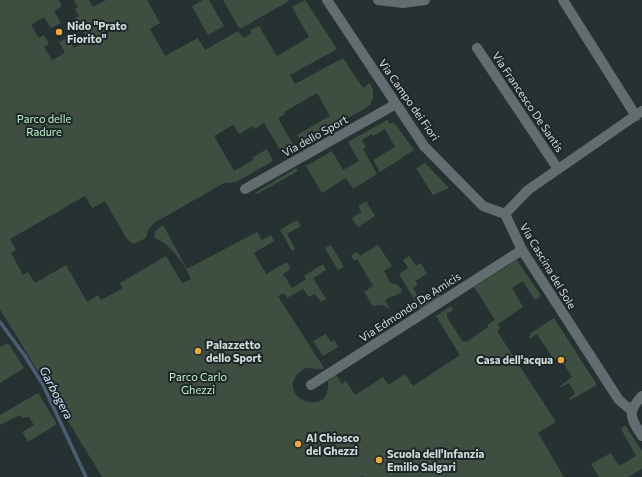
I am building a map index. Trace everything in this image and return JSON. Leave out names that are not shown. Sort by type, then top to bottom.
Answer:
[{"type":"street","name":"Via Campo dei Fiori","points":[[327,0],[424,146],[473,197],[488,209],[505,214]]},
{"type":"street","points":[[378,0],[398,4],[425,0]]},
{"type":"street","points":[[505,214],[528,190],[639,113],[563,0]]},
{"type":"street","name":"Via Francesco De Santis","points":[[477,48],[558,169]]},
{"type":"street","name":"Via dello Sport","points":[[245,188],[396,104]]},
{"type":"street","name":"Via Cascina del Sole","points":[[505,214],[522,250],[608,384],[619,400],[631,410]]},
{"type":"street","name":"Via Edmondo De Amicis","points":[[311,386],[522,250]]},
{"type":"street","points":[[642,396],[631,410],[635,425],[642,436]]},
{"type":"green space","points":[[0,0],[59,0],[62,6],[54,11],[61,23],[51,28],[44,17],[31,25],[39,38],[44,35],[49,44],[44,47],[52,60],[65,53],[59,42],[68,38],[74,48],[88,40],[80,26],[75,29],[73,25],[77,22],[75,18],[79,16],[75,9],[78,7],[74,0],[89,0],[93,7],[106,0],[147,0],[160,23],[150,29],[165,56],[198,38],[205,50],[238,31],[244,38],[252,33],[250,30],[259,26],[277,56],[309,37],[292,7],[305,0],[337,49],[290,75],[295,84],[343,58],[363,88],[370,83],[373,89],[373,95],[369,106],[303,144],[297,135],[330,116],[317,93],[284,112],[285,114],[278,118],[295,148],[283,155],[264,123],[255,129],[253,126],[239,134],[233,125],[214,136],[234,171],[253,160],[252,158],[267,149],[273,161],[236,182],[224,183],[154,223],[148,230],[146,238],[133,244],[126,238],[105,201],[92,208],[85,196],[10,239],[16,250],[11,253],[23,275],[28,272],[35,283],[66,265],[87,302],[98,295],[101,300],[123,288],[120,283],[166,256],[182,283],[191,279],[171,249],[154,238],[155,231],[163,225],[187,269],[257,232],[262,240],[271,235],[274,241],[254,253],[266,274],[287,262],[290,267],[289,270],[283,274],[292,288],[306,279],[304,276],[323,264],[326,270],[313,278],[326,299],[321,302],[315,294],[309,297],[303,289],[287,298],[284,293],[278,296],[324,368],[304,369],[294,380],[293,389],[297,396],[305,401],[313,402],[321,400],[327,393],[328,381],[336,375],[342,384],[346,381],[355,395],[383,377],[388,385],[405,374],[413,386],[460,355],[436,316],[451,306],[453,310],[447,314],[447,317],[462,341],[466,342],[488,327],[488,324],[495,320],[474,287],[517,260],[541,296],[535,300],[523,281],[512,288],[523,307],[498,324],[500,328],[497,331],[556,422],[538,433],[564,477],[102,477],[0,309]]},
{"type":"green space","points":[[203,0],[209,0],[224,26],[208,35],[192,6]]},
{"type":"green space","points":[[223,0],[289,1],[242,28],[239,28]]},
{"type":"green space","points":[[387,120],[390,124],[394,122],[414,150],[380,172],[373,160],[395,147],[385,129],[373,136],[372,134],[362,140],[366,147],[363,149],[377,174],[353,189],[346,178],[322,193],[306,166],[332,151],[343,170],[359,161],[348,142]]},
{"type":"green space","points":[[425,163],[449,188],[433,195],[416,168]]},
{"type":"green space","points":[[296,168],[298,171],[257,194],[255,193]]},
{"type":"green space","points":[[366,201],[375,216],[358,227],[352,218],[362,212],[358,206]]},
{"type":"green space","points":[[297,220],[301,226],[287,234],[295,249],[292,251],[280,230]]},
{"type":"green space","points":[[331,245],[344,267],[338,270],[325,248]]},
{"type":"green space","points":[[378,245],[392,266],[384,271],[391,283],[398,285],[402,290],[401,293],[385,300],[390,309],[383,305],[373,306],[364,292],[373,286],[357,259],[354,261],[351,255],[357,252],[360,256]]},
{"type":"green space","points":[[409,256],[416,266],[421,263],[427,274],[415,281],[418,285],[413,288],[422,303],[439,293],[441,296],[420,309],[399,274],[408,268],[403,260]]},
{"type":"green space","points":[[554,318],[597,385],[570,400],[569,398],[575,394],[569,383],[561,387],[560,386],[572,377],[564,364],[567,361],[562,355],[554,360],[537,334],[529,339],[531,333]]},
{"type":"green space","points":[[326,334],[331,342],[334,340],[338,347],[323,356],[313,341]]},
{"type":"green space","points":[[8,343],[24,368],[0,383],[0,347]]},
{"type":"green space","points":[[38,393],[57,424],[28,442],[22,432],[34,425],[29,417],[22,418],[20,415],[0,425],[0,415]]},
{"type":"green space","points":[[625,425],[642,451],[642,469],[628,477],[599,477],[591,464],[611,453],[619,466],[636,456],[621,429]]},
{"type":"waterway","name":"Garbogera","points":[[0,322],[25,356],[43,385],[86,477]]},
{"type":"place","name":"Nido \"Prato Fiorito\"","points":[[59,32]]},
{"type":"place","name":"Palazzetto dello Sport","points":[[198,351]]},
{"type":"place","name":"Casa dell'acqua","points":[[561,360]]},
{"type":"place","name":"Al Chiosco del Ghezzi","points":[[298,444]]},
{"type":"place","name":"Scuola dell'Infanzia Emilio Salgari","points":[[379,460]]},
{"type":"park label","name":"Parco delle Radure","points":[[44,125]]},
{"type":"park label","name":"Parco Carlo Ghezzi","points":[[198,383]]}]
